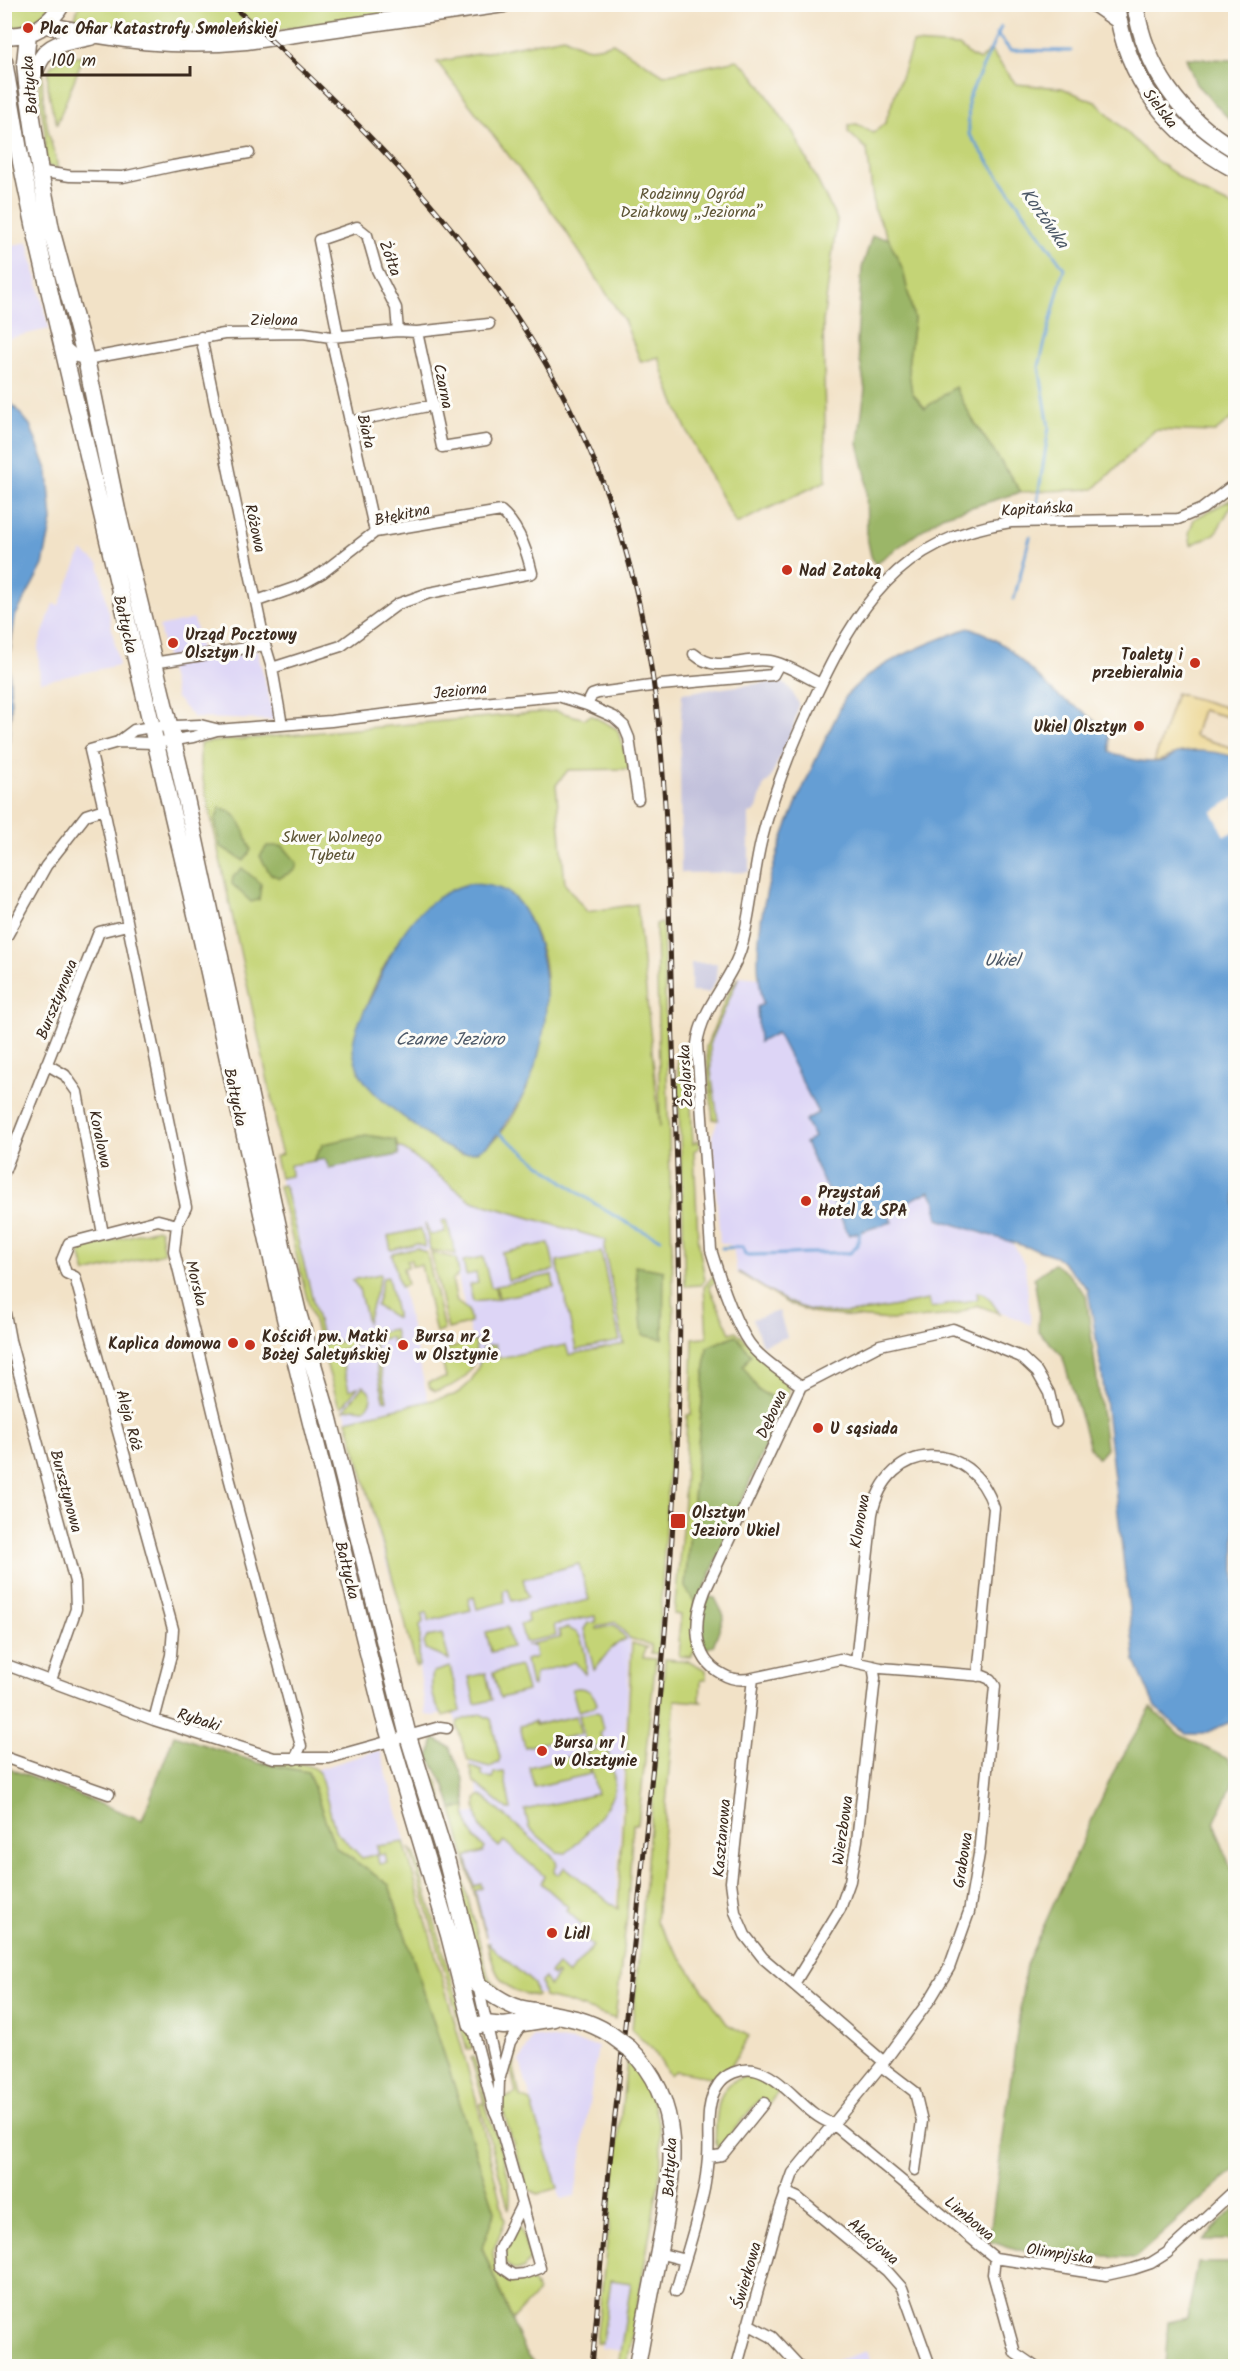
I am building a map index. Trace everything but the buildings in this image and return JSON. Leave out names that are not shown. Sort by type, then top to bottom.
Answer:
[{"type":"main road","points":[[4,35],[28,34],[46,25],[62,4]]},
{"type":"main road","points":[[46,25],[95,36],[152,43],[225,43],[504,4]]},
{"type":"main road","points":[[1095,4],[1117,13]]},
{"type":"main road","name":"Sielska","points":[[1135,4],[1148,56],[1166,87],[1184,111],[1203,129],[1236,150]]},
{"type":"main road","name":"Sielska","points":[[1117,13],[1125,46],[1139,79],[1165,117],[1187,139],[1213,158],[1236,170]]},
{"type":"main road","name":"Bałtycka","points":[[28,34],[25,63],[40,172],[60,269],[86,360],[153,663],[161,734],[199,927],[285,1318],[391,1740],[449,1935],[479,2025]]},
{"type":"main road","points":[[27,84],[33,78],[46,51],[52,46],[95,36]]},
{"type":"main road","name":"Bałtycka","points":[[4,61],[21,162],[64,346],[161,734],[293,1292],[329,1419],[408,1736],[447,1862],[478,1984],[520,2015],[566,2017],[590,2023],[610,2034],[629,2048],[645,2066],[664,2101],[671,2130],[670,2185],[637,2367]]},
{"type":"main road","points":[[479,2025],[520,2015]]},
{"type":"street","points":[[21,162],[40,172],[70,176],[123,177],[249,153]]},
{"type":"street","name":"Żółta","points":[[335,336],[319,240],[357,227],[367,235],[377,270],[396,308],[398,331]]},
{"type":"street","name":"Zielona","points":[[86,360],[224,334],[292,333],[335,336],[398,331],[417,332],[489,324]]},
{"type":"street","name":"Czarna","points":[[417,332],[442,447],[486,440]]},
{"type":"street","name":"Biała","points":[[335,336],[350,422],[375,532]]},
{"type":"street","name":"Różowa","points":[[201,337],[265,645],[272,668],[282,725]]},
{"type":"street","points":[[64,346],[77,357],[86,360]]},
{"type":"street","points":[[350,422],[433,405]]},
{"type":"street","name":"Kapitańska","points":[[821,684],[856,618],[876,592],[908,562],[939,543],[968,532],[1011,522],[1178,519],[1202,509],[1236,483]]},
{"type":"street","name":"Błękitna","points":[[257,601],[297,587],[322,573],[375,532],[501,511],[511,519],[528,557],[532,573],[429,594],[398,604],[340,646],[272,668]]},
{"type":"street","points":[[153,663],[265,645]]},
{"type":"street","points":[[694,654],[703,661],[716,665],[762,660],[779,664],[821,684]]},
{"type":"street","points":[[587,705],[594,694],[773,675],[779,664]]},
{"type":"street","name":"Żeglarska","points":[[801,1386],[760,1355],[749,1343],[714,1261],[711,1250],[706,1187],[697,1044],[705,1014],[738,957],[768,816],[790,751],[821,684]]},
{"type":"street","name":"Jeziorna","points":[[161,734],[282,725],[549,696],[566,698],[619,720],[628,731],[638,799]]},
{"type":"street","name":"Jeziorna","points":[[161,734],[200,725],[218,730]]},
{"type":"street","points":[[118,742],[134,730],[161,734]]},
{"type":"street","points":[[118,742],[161,734]]},
{"type":"street","name":"Morska","points":[[118,742],[90,750],[105,809],[186,1207],[177,1225],[174,1251],[228,1477],[301,1746],[295,1759]]},
{"type":"street","points":[[4,941],[46,866],[86,815],[105,809]]},
{"type":"street","name":"Bursztynowa","points":[[4,1172],[99,932],[128,925]]},
{"type":"street","name":"Koralowa","points":[[46,1064],[65,1075],[76,1092],[103,1234]]},
{"type":"street","name":"Aleja Róż","points":[[154,1720],[171,1655],[173,1629],[75,1277],[66,1273],[62,1260],[69,1243],[158,1220],[177,1225]]},
{"type":"street","name":"Bursztynowa","points":[[4,1308],[10,1340],[75,1582],[75,1609],[51,1680]]},
{"type":"street","name":"Dębowa","points":[[753,1678],[745,1680],[730,1678],[706,1663],[698,1639],[698,1616],[709,1582],[801,1386],[880,1345],[952,1329],[1021,1357],[1037,1372],[1049,1393],[1056,1422]]},
{"type":"street","name":"Klonowa","points":[[856,1662],[872,1514],[877,1496],[885,1479],[901,1465],[919,1458],[941,1457],[959,1463],[975,1475],[987,1491],[994,1508],[978,1676]]},
{"type":"street","points":[[753,1678],[840,1659],[873,1666],[978,1676]]},
{"type":"street","name":"Rybaki","points":[[4,1664],[154,1720],[274,1758],[329,1758],[440,1727],[447,1728]]},
{"type":"street","name":"Wierzbowa","points":[[794,1984],[840,1909],[850,1881],[857,1841],[875,1678],[873,1666]]},
{"type":"street","name":"Grabowa","points":[[785,2192],[793,2173],[882,2064],[931,1998],[948,1968],[969,1912],[979,1854],[995,1686],[988,1678],[978,1676]]},
{"type":"street","name":"Kasztanowa","points":[[753,1678],[731,1882],[735,1912],[745,1935],[763,1958],[915,2092],[921,2121],[915,2170]]},
{"type":"street","points":[[4,1757],[109,1794]]},
{"type":"street","name":"Bałtycka","points":[[478,1984],[479,2025],[493,2107],[498,2118],[540,2268],[525,2274],[513,2275],[503,2270],[498,2260],[501,2244],[522,2204]]},
{"type":"street","name":"Bałtycka","points":[[498,2118],[499,2080],[506,2052],[520,2015]]},
{"type":"street","name":"Bałtycka","points":[[479,2025],[499,2080]]},
{"type":"street","points":[[676,2290],[704,2191],[712,2097],[717,2086],[724,2079],[741,2070],[753,2070],[771,2078],[820,2118],[833,2124]]},
{"type":"street","points":[[708,2157],[722,2155],[764,2103]]},
{"type":"street","name":"Limbowa","points":[[833,2124],[995,2258],[993,2274],[1015,2353],[1034,2367]]},
{"type":"street","name":"Olimpijska","points":[[995,2258],[1106,2275],[1133,2269],[1151,2263],[1167,2253],[1236,2189]]},
{"type":"street","name":"Świerkowa","points":[[737,2367],[785,2192]]},
{"type":"street","name":"Akacjowa","points":[[785,2192],[798,2198],[887,2271],[902,2288],[911,2308],[930,2367]]},
{"type":"street","points":[[658,2253],[686,2260]]},
{"type":"street","points":[[748,2324],[772,2337],[799,2367]]},
{"type":"shaded area","points":[[28,242],[49,329],[5,339],[5,247]]},
{"type":"shaded area","points":[[82,551],[99,564],[119,665],[40,682],[38,647],[53,604],[59,605]]},
{"type":"shaded area","points":[[194,619],[203,660],[257,650],[275,720],[194,718],[176,698],[159,627]]},
{"type":"shaded area","points":[[780,681],[789,687],[799,704],[793,729],[770,779],[763,787],[757,809],[749,814],[749,872],[681,873],[682,693]]},
{"type":"shaded area","points":[[691,963],[717,963],[716,980],[709,993],[691,992]]},
{"type":"shaded area","points":[[739,976],[859,987],[968,1164],[1025,1265],[1031,1325],[981,1303],[887,1317],[828,1314],[790,1304],[737,1273],[733,1246],[720,1242],[712,1136],[718,1120],[711,1071],[710,1044]]},
{"type":"shaded area","points":[[377,1137],[403,1149],[472,1201],[664,1257],[631,1632],[615,1922],[551,1995],[533,1993],[493,1961],[455,1815],[485,1812],[453,1712],[434,1716],[426,1715],[419,1667],[416,1667],[344,1408],[306,1294],[275,1157]],"holes":[[[451,1244],[484,1396],[429,1404],[395,1258]]]},
{"type":"shaded area","points":[[779,1311],[787,1337],[762,1345],[753,1319]]},
{"type":"shaded area","points":[[380,1750],[407,1847],[389,1885],[335,1847],[308,1772]]},
{"type":"shaded area","points":[[533,2036],[598,2046],[575,2196],[561,2199],[520,2062]]},
{"type":"shaded area","points":[[611,2280],[632,2283],[622,2351],[601,2348]]},
{"type":"shaded area","points":[[867,2351],[872,2366],[818,2366],[841,2359]]},
{"type":"green space","points":[[206,4],[270,7],[462,5],[246,34],[155,36],[73,24],[79,5]]},
{"type":"green space","points":[[4,5],[52,5],[32,23],[13,28],[5,27]]},
{"type":"green space","name":"Rodzinny Ogród Działkowy „Jeziorna”","points":[[564,37],[588,48],[613,43],[664,75],[737,60],[753,75],[792,130],[837,220],[823,322],[826,481],[736,524],[683,422],[659,357],[641,362],[624,320],[559,221],[437,62]]},
{"type":"green space","points":[[913,43],[959,46],[980,60],[990,50],[1016,84],[1062,88],[1097,103],[1154,159],[1198,190],[1235,208],[1235,416],[1215,432],[1155,430],[1094,489],[1021,492],[972,419],[955,387],[925,408],[912,394],[908,366],[914,319],[903,270],[874,208],[867,149],[848,132],[849,125],[857,124],[873,133],[885,123]]},
{"type":"green space","points":[[84,55],[57,124],[49,93],[50,69],[53,64],[60,61]]},
{"type":"green space","points":[[1186,58],[1235,60],[1235,125],[1196,84]]},
{"type":"green space","points":[[43,66],[44,106],[57,169],[46,165],[45,161],[45,136],[39,92]]},
{"type":"green space","points":[[872,236],[888,238],[903,270],[914,319],[908,366],[912,393],[925,408],[955,387],[972,419],[1021,492],[942,516],[875,564],[867,537],[866,476],[858,443],[865,389],[857,343],[862,268]]},
{"type":"green space","points":[[1232,499],[1232,505],[1215,534],[1191,545],[1189,533],[1194,519]]},
{"type":"green space","name":"Skwer Wolnego Tybetu","points":[[556,711],[585,719],[591,715],[617,729],[631,769],[568,770],[556,785],[565,884],[587,912],[637,904],[660,1128],[656,924],[663,923],[675,1362],[658,1654],[651,1653],[651,1645],[629,1638],[616,1622],[597,1626],[597,1629],[615,1625],[626,1639],[612,1648],[594,1670],[584,1629],[588,1623],[596,1622],[595,1616],[554,1625],[556,1636],[525,1642],[520,1624],[528,1622],[527,1614],[589,1600],[579,1564],[523,1579],[528,1597],[512,1601],[508,1589],[503,1591],[505,1602],[477,1609],[474,1597],[468,1599],[471,1610],[429,1621],[427,1612],[422,1614],[419,1666],[416,1667],[347,1420],[454,1395],[461,1391],[475,1375],[483,1347],[495,1345],[499,1358],[566,1345],[569,1355],[624,1344],[604,1248],[606,1240],[472,1201],[403,1149],[377,1137],[321,1148],[313,1161],[290,1165],[291,1176],[280,1178],[275,1157],[282,1154],[277,1137],[275,1114],[200,766],[200,743]],"holes":[[[468,884],[528,917],[542,951],[546,977],[546,1002],[537,1055],[519,1105],[506,1126],[489,1144],[462,1154],[408,1121],[353,1045],[369,998],[394,949],[426,908],[446,893]]]},
{"type":"green space","points":[[220,808],[232,813],[244,830],[251,850],[244,861],[220,846],[215,820]]},
{"type":"green space","points":[[267,846],[283,846],[297,863],[295,870],[280,878],[270,874],[260,856]]},
{"type":"green space","points":[[242,868],[261,884],[259,900],[251,902],[232,884],[233,877]]},
{"type":"green space","points":[[739,976],[710,1044],[711,1071],[718,1120],[713,1119],[706,1047],[729,991]]},
{"type":"green space","points":[[677,1044],[688,1045],[693,1144],[699,1140],[700,1147],[694,1151],[698,1239],[705,1280],[700,1285],[685,1286]]},
{"type":"green space","points":[[366,1135],[396,1140],[399,1155],[329,1168],[325,1159],[313,1161],[323,1144]]},
{"type":"green space","points":[[284,1185],[324,1345],[362,1337],[363,1343],[339,1350],[349,1390],[358,1387],[342,1407],[338,1403],[309,1306],[279,1186]]},
{"type":"green space","points":[[446,1220],[456,1254],[430,1250],[425,1223],[430,1235],[445,1232],[442,1221]]},
{"type":"green space","points":[[157,1229],[160,1231],[164,1253],[86,1273],[79,1249]]},
{"type":"green space","points":[[421,1229],[425,1247],[416,1244],[391,1250],[388,1236]]},
{"type":"green space","points":[[549,1243],[555,1270],[508,1280],[502,1253]]},
{"type":"green space","points":[[416,1248],[427,1253],[444,1330],[436,1333],[421,1265],[412,1266],[411,1260],[407,1260],[408,1267],[403,1268],[407,1285],[400,1287],[392,1254]]},
{"type":"green space","points":[[601,1252],[620,1341],[576,1350],[557,1261]]},
{"type":"green space","points":[[431,1253],[456,1258],[459,1274],[452,1280],[457,1302],[468,1310],[471,1323],[448,1329]]},
{"type":"green space","points":[[483,1257],[491,1287],[495,1287],[497,1299],[473,1302],[469,1285],[478,1283],[476,1273],[466,1275],[463,1261]]},
{"type":"green space","points":[[1054,1264],[1068,1274],[1086,1295],[1106,1449],[1098,1458],[1090,1448],[1062,1355],[1038,1331],[1039,1309],[1034,1278]]},
{"type":"green space","points":[[635,1266],[664,1271],[663,1339],[643,1335]]},
{"type":"green space","points":[[380,1274],[367,1322],[359,1289],[352,1280]]},
{"type":"green space","points":[[552,1275],[554,1287],[499,1298],[496,1286]]},
{"type":"green space","points":[[714,1275],[715,1282],[709,1286],[730,1333],[736,1331],[785,1379],[789,1391],[783,1403],[759,1391],[743,1366],[707,1347],[685,1586],[697,1606],[697,1648],[690,1657],[679,1656],[681,1615],[674,1614],[683,1520],[687,1415],[691,1414],[693,1338],[707,1337],[704,1287]]},
{"type":"green space","points":[[388,1277],[396,1318],[376,1306],[383,1278]]},
{"type":"green space","points":[[977,1292],[988,1297],[1001,1314],[977,1305],[955,1315],[892,1320],[818,1314],[789,1304],[773,1294],[807,1309],[852,1313],[929,1300],[931,1308],[978,1299]]},
{"type":"green space","points":[[394,1329],[396,1341],[392,1342],[391,1337],[374,1341],[387,1400],[384,1400],[370,1337],[372,1333]]},
{"type":"green space","points":[[736,1335],[751,1355],[743,1366],[759,1391],[783,1403],[697,1606],[685,1587],[707,1347]]},
{"type":"green space","points":[[476,1341],[476,1352],[471,1369],[461,1381],[435,1391],[430,1388],[428,1382],[446,1378],[440,1351]]},
{"type":"green space","points":[[363,1386],[371,1394],[371,1400],[367,1406],[364,1409],[344,1410]]},
{"type":"green space","points":[[708,1597],[715,1598],[724,1616],[713,1646],[705,1649],[702,1623]]},
{"type":"green space","points":[[507,1627],[512,1647],[491,1652],[486,1632]]},
{"type":"green space","points":[[567,1628],[577,1633],[582,1641],[586,1659],[585,1674],[575,1662],[535,1673],[534,1686],[531,1686],[526,1660],[536,1657],[534,1645],[526,1645],[560,1638],[559,1630]]},
{"type":"green space","points":[[442,1634],[449,1660],[426,1649],[424,1643],[427,1637]]},
{"type":"green space","points":[[632,1643],[648,1648],[645,1648],[643,1658],[656,1659],[638,1824],[633,1824],[627,1916],[615,2019],[567,2002],[544,1997],[541,1982],[545,1978],[549,1986],[558,1975],[556,1973],[553,1976],[550,1973],[557,1965],[568,1975],[593,1946],[582,1935],[587,1929],[566,1910],[568,1907],[541,1883],[544,1876],[504,1841],[499,1847],[483,1831],[478,1821],[476,1799],[481,1795],[554,1858],[557,1864],[554,1871],[558,1875],[565,1867],[618,1909]]},
{"type":"green space","points":[[665,1659],[689,1661],[706,1670],[706,1680],[701,1680],[700,1700],[702,1702],[675,1700],[656,1922],[727,2024],[749,2036],[732,2065],[716,2078],[675,2071],[669,2075],[654,2051],[632,2030]]},
{"type":"green space","points":[[520,1666],[527,1691],[500,1698],[493,1673]]},
{"type":"green space","points":[[450,1667],[461,1711],[443,1716],[435,1700],[432,1678],[433,1672]]},
{"type":"green space","points":[[486,1673],[492,1700],[475,1704],[469,1677]]},
{"type":"green space","points":[[572,1689],[588,1690],[593,1695],[597,1704],[594,1707],[578,1711]]},
{"type":"green space","points":[[1151,1708],[1180,1735],[1228,1759],[1235,1770],[1235,1779],[1214,1823],[1235,1880],[1235,2169],[1135,2258],[1016,2250],[989,2241],[1026,1965],[1114,1771]]},
{"type":"green space","points":[[599,1713],[603,1729],[600,1734],[605,1745],[587,1749],[579,1715]]},
{"type":"green space","points":[[480,1714],[491,1719],[500,1758],[498,1763],[490,1767],[468,1761],[457,1726],[458,1721]]},
{"type":"green space","points":[[576,1716],[581,1734],[525,1747],[520,1726]]},
{"type":"green space","points":[[174,1735],[259,1763],[308,1772],[335,1847],[389,1885],[495,2211],[482,2248],[524,2350],[536,2366],[5,2366],[5,1767],[142,1820]]},
{"type":"green space","points":[[434,1739],[450,1747],[464,1781],[466,1807],[452,1809],[445,1786],[429,1758]]},
{"type":"green space","points":[[607,1748],[614,1779],[612,1797],[579,1841],[566,1853],[557,1852],[529,1828],[525,1810],[597,1794],[587,1752]]},
{"type":"green space","points":[[585,1753],[590,1774],[534,1787],[529,1767]]},
{"type":"green space","points":[[423,1761],[438,1782],[488,1976],[498,1988],[498,1994],[482,1977]]},
{"type":"green space","points":[[260,1763],[303,1764],[310,1766],[320,1774],[335,1830],[362,1858],[377,1854],[379,1864],[387,1863],[385,1854],[379,1855],[377,1846],[404,1842],[477,2102],[505,2221],[493,2251],[494,2262],[506,2279],[532,2282],[538,2292],[512,2320],[482,2247],[495,2211],[389,1885],[335,1847],[308,1772]]},
{"type":"green space","points":[[470,1766],[482,1771],[482,1776],[492,1779],[494,1773],[504,1772],[511,1810],[508,1810],[474,1782]]},
{"type":"green space","points":[[466,1807],[471,1830],[485,1848],[483,1852],[466,1857],[474,1886],[481,1884],[482,1888],[475,1891],[486,1937],[452,1809]]},
{"type":"green space","points":[[410,1848],[415,1855],[472,2048],[467,2050]]},
{"type":"green space","points":[[487,1943],[490,1943],[489,1945],[534,1984],[537,1996],[515,1991],[507,1986],[497,1973]]},
{"type":"green space","points":[[512,2047],[516,2052],[514,2068],[520,2097],[531,2101],[558,2188],[538,2194],[529,2190],[526,2185],[500,2101],[516,2093],[510,2066]]},
{"type":"green space","points":[[474,2057],[487,2103],[485,2104],[507,2171],[509,2210],[480,2104],[484,2103],[471,2058]]},
{"type":"green space","points":[[627,2060],[637,2072],[652,2099],[659,2128],[661,2158],[627,2366],[618,2366],[631,2283],[611,2280],[602,2344],[596,2343]]},
{"type":"green space","points":[[747,2076],[765,2081],[779,2091],[768,2105],[759,2100],[718,2149],[715,2142],[719,2102],[728,2085],[736,2079]]},
{"type":"green space","points":[[1235,2207],[1235,2240],[1203,2240]]},
{"type":"green space","points":[[520,2225],[530,2260],[523,2269],[514,2270],[505,2263],[505,2253],[510,2236]]},
{"type":"green space","points":[[1198,2263],[1235,2263],[1235,2366],[1165,2366],[1168,2322],[1187,2318]]},
{"type":"sand","points":[[1176,693],[1235,710],[1235,719],[1202,710],[1194,736],[1233,748],[1235,741],[1235,757],[1190,751],[1177,753],[1154,762]]},
{"type":"water","points":[[5,396],[30,425],[48,472],[52,521],[43,565],[15,617],[9,660],[11,709],[5,770]]},
{"type":"water","name":"Ukiel","points":[[968,628],[982,632],[1008,648],[1059,697],[1082,710],[1109,734],[1110,752],[1145,762],[1159,762],[1178,753],[1192,751],[1214,752],[1235,757],[1235,1720],[1203,1734],[1186,1734],[1155,1707],[1135,1661],[1102,1374],[1088,1289],[1056,1256],[938,1219],[936,1202],[930,1191],[887,1211],[892,1222],[849,1235],[805,1143],[814,1137],[805,1120],[818,1113],[777,1033],[759,1042],[757,1007],[763,1004],[758,963],[760,929],[766,894],[787,826],[846,696],[872,673],[902,655]]},
{"type":"water","name":"Czarne Jezioro","points":[[468,884],[488,885],[502,890],[512,895],[523,908],[541,953],[546,1004],[539,1054],[520,1101],[502,1129],[488,1144],[477,1151],[464,1153],[450,1149],[434,1140],[377,1096],[360,1074],[353,1046],[363,1014],[395,948],[409,925],[437,898]]},
{"type":"pier","points":[[1235,797],[1235,831],[1225,836],[1212,812]]},
{"type":"waterway","name":"Kortówka","points":[[1001,27],[968,99],[969,134],[1064,268],[1039,366],[1049,427],[1036,510]]},
{"type":"waterway","points":[[997,34],[1010,50],[1071,51]]},
{"type":"waterway","name":"Kortówka","points":[[1014,599],[1030,537]]},
{"type":"waterway","points":[[499,1133],[597,1205],[661,1239]]},
{"type":"waterway","points":[[722,1248],[743,1247],[745,1255],[850,1253],[857,1246],[860,1232]]},
{"type":"railway","points":[[230,4],[317,84],[403,172],[470,252],[529,336],[579,427],[600,475],[623,541],[640,607],[652,673],[660,739],[668,872],[679,1230],[679,1395],[666,1626],[608,2180],[592,2366]]},
{"type":"place","name":"Plac Ofiar Katastrofy Smoleńskiej","points":[[28,28]]},
{"type":"place","name":"Nad Zatoką","points":[[787,570]]},
{"type":"place","name":"Urząd Pocztowy Olsztyn 11","points":[[173,643]]},
{"type":"place","name":"Toalety i przebieralnia","points":[[1195,663]]},
{"type":"place","name":"Ukiel Olsztyn","points":[[1139,726]]},
{"type":"place","name":"Przystań Hotel & SPA","points":[[806,1201]]},
{"type":"place","name":"Kaplica domowa","points":[[233,1343]]},
{"type":"place","name":"Kościół pw. Matki Bożej Saletyńskiej","points":[[250,1345]]},
{"type":"place","name":"Bursa nr 2 w Olsztynie","points":[[403,1345]]},
{"type":"place","name":"U sąsiada","points":[[818,1428]]},
{"type":"place","name":"Olsztyn Jezioro Ukiel","points":[[678,1521]]},
{"type":"place","name":"Bursa nr 1 w Olsztynie","points":[[542,1751]]},
{"type":"place","name":"Lidl","points":[[552,1933]]}]
